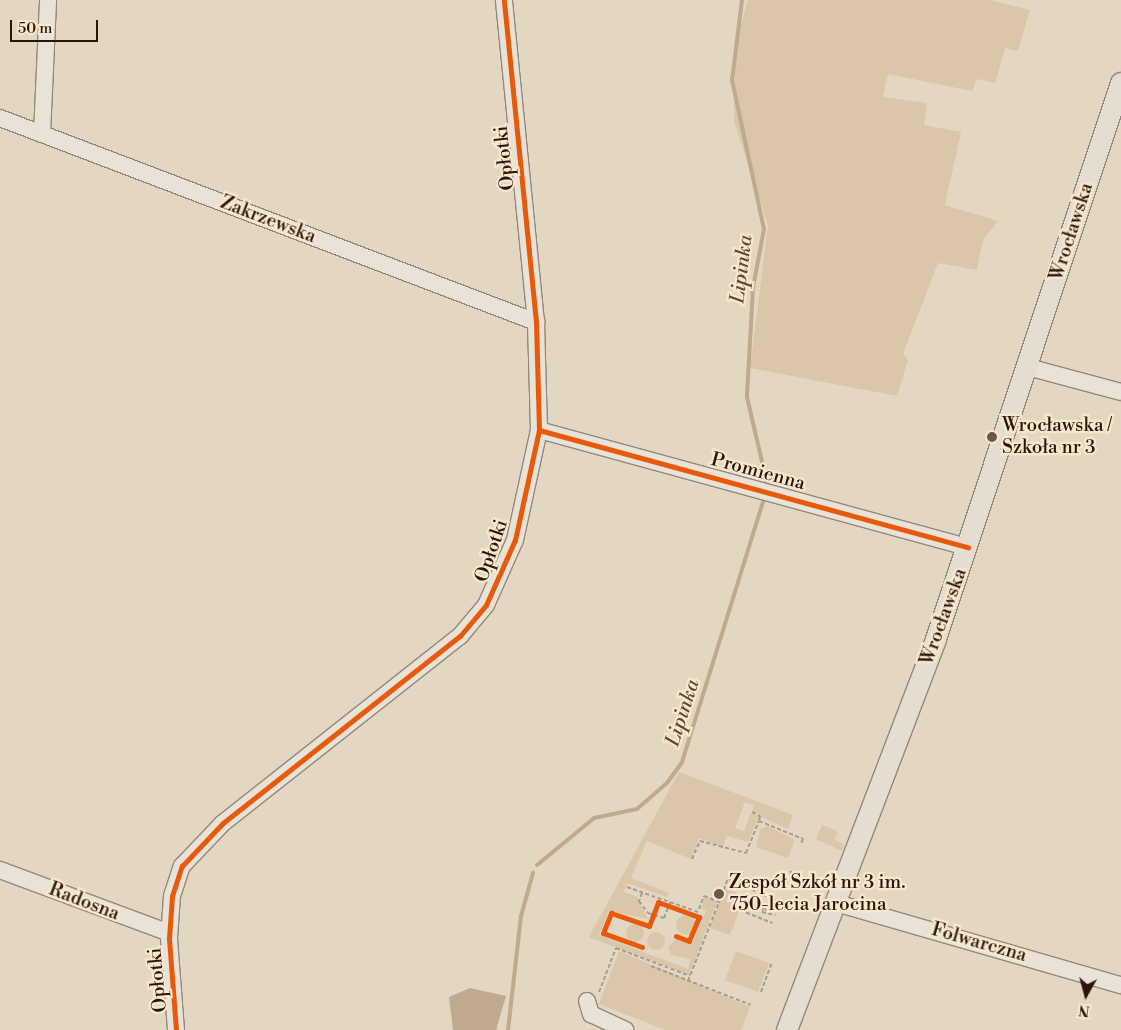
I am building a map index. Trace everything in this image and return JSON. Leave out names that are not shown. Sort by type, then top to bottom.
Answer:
[{"type":"main road","name":"Wrocławska","points":[[787,1030],[968,547],[1121,83]]},
{"type":"street","points":[[42,134],[48,0]]},
{"type":"street","name":"Opłotki","points":[[176,1030],[169,933],[174,889],[182,866],[195,850],[300,761],[401,686],[460,636],[486,606],[515,540],[539,430],[536,322],[504,0]]},
{"type":"street","name":"Zakrzewska","points":[[0,118],[536,322]]},
{"type":"street","points":[[1028,367],[1121,392]]},
{"type":"street","name":"Promienna","points":[[539,430],[968,547]]},
{"type":"street","name":"Radosna","points":[[0,870],[169,933]]},
{"type":"street","name":"Folwarczna","points":[[836,903],[1121,984]]},
{"type":"street","points":[[593,997],[597,1018],[626,1030]]},
{"type":"path","points":[[692,859],[700,841],[746,853],[760,816],[752,812]]},
{"type":"path","points":[[759,821],[803,839],[801,844]]},
{"type":"path","points":[[790,871],[799,882]]},
{"type":"path","points":[[688,981],[728,878],[780,903],[796,900]]},
{"type":"path","points":[[627,889],[642,892],[701,913]]},
{"type":"path","points":[[627,889],[699,917],[697,924]]},
{"type":"path","points":[[642,892],[639,901],[656,915],[664,918],[670,902]]},
{"type":"path","points":[[699,909],[704,896],[719,902]]},
{"type":"path","points":[[651,920],[658,902]]},
{"type":"path","points":[[740,910],[773,923]]},
{"type":"path","points":[[767,911],[776,914]]},
{"type":"path","points":[[593,997],[616,948],[690,976]]},
{"type":"path","points":[[671,959],[684,968],[690,964],[686,959]]},
{"type":"path","points":[[761,992],[772,962]]},
{"type":"path","points":[[651,966],[751,1005]]},
{"type":"shaded area","points":[[748,0],[990,0],[1030,10],[1018,51],[1005,48],[995,83],[977,79],[972,91],[888,74],[883,97],[927,103],[924,125],[961,132],[945,205],[998,221],[983,240],[977,270],[938,263],[903,354],[908,360],[897,396],[750,368],[768,225],[734,121],[735,46]]},
{"type":"shaded area","points":[[679,772],[793,815],[788,829],[760,817],[761,815],[752,811],[754,805],[745,802],[735,828],[744,831],[751,813],[759,816],[748,842],[727,836],[722,848],[699,838],[691,859],[647,841],[631,878],[669,893],[667,897],[627,883],[624,892],[637,897],[648,919],[609,911],[599,935],[688,969],[690,959],[671,955],[668,947],[676,939],[693,941],[706,911],[701,909],[705,897],[717,902],[689,975],[589,937]]},
{"type":"shaded area","points":[[822,825],[838,831],[834,840],[844,844],[842,851],[816,839]]},
{"type":"shaded area","points":[[768,826],[795,840],[788,858],[756,847],[760,829]]},
{"type":"shaded area","points":[[725,888],[745,896],[730,935],[710,928]]},
{"type":"shaded area","points":[[686,915],[693,918],[696,925],[693,932],[686,935],[679,932],[676,925],[679,918]]},
{"type":"shaded area","points":[[635,924],[643,929],[644,933],[639,941],[635,942],[627,937],[626,933],[631,925]]},
{"type":"shaded area","points":[[656,932],[664,937],[665,941],[660,949],[656,950],[648,945],[647,941],[652,933]]},
{"type":"shaded area","points":[[619,951],[750,1007],[741,1030],[666,1030],[599,1004]]},
{"type":"shaded area","points":[[736,951],[769,963],[758,992],[725,980]]},
{"type":"shaded area","points":[[470,988],[506,996],[496,1030],[453,1030],[449,997]]},
{"type":"waterway","name":"Lipinka","points":[[742,0],[732,80],[764,229],[753,288],[747,397],[767,483]]},
{"type":"waterway","name":"Lipinka","points":[[537,865],[594,818],[637,809],[667,783],[682,762],[765,496]]},
{"type":"waterway","name":"Lipinka","points":[[508,1030],[521,916],[533,873]]},
{"type":"cycle path","points":[[176,1030],[169,938],[172,896],[182,866],[223,823],[460,636],[486,605],[515,540],[539,430],[536,322],[504,0]]},
{"type":"cycle path","points":[[539,430],[968,547]]},
{"type":"cycle path","points":[[642,947],[603,933],[611,913],[649,926],[658,902],[699,917],[689,941],[676,936]]},
{"type":"place","name":"Wrocławska / Szkoła nr 3","points":[[992,437]]},
{"type":"place","name":"Zespół Szkół nr 3 im. 750-lecia Jarocina","points":[[719,894]]}]
